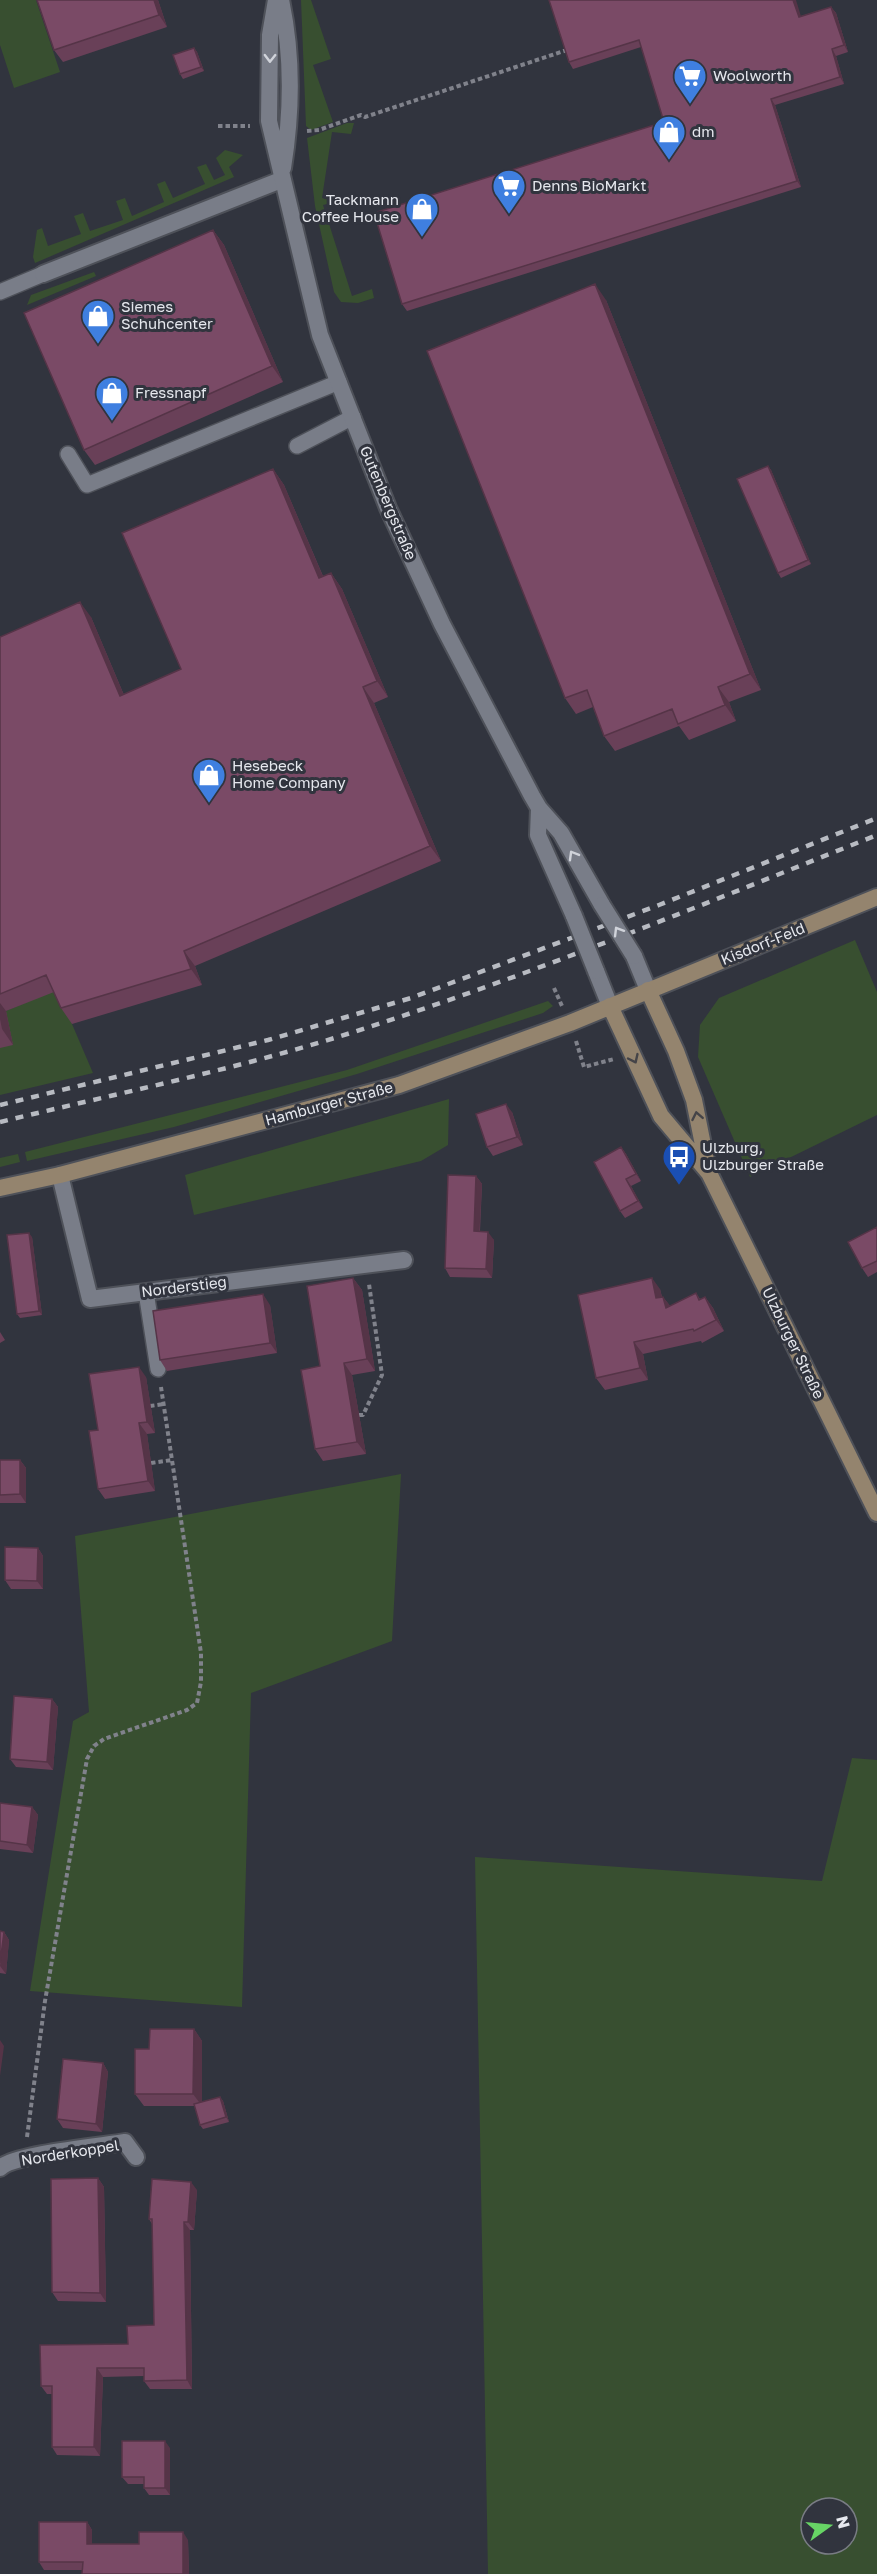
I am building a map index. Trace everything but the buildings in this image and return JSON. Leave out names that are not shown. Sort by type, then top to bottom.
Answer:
[{"type":"main road","name":"Kisdorf-Feld","points":[[648,990],[877,897]]},
{"type":"main road","name":"Hamburger Straße","points":[[0,1188],[60,1175],[399,1085],[570,1023],[648,990]]},
{"type":"main road","name":"Ulzburger Straße","points":[[648,990],[676,1051],[694,1100],[709,1173]]},
{"type":"main road","name":"Ulzburger Straße","points":[[610,1006],[661,1116],[709,1173],[877,1513]]},
{"type":"street","name":"Gutenbergstraße","points":[[276,0],[270,35],[269,121],[281,180],[320,335],[388,508],[442,624],[510,758],[539,808],[561,833],[634,956],[648,990]]},
{"type":"street","name":"Gutenbergstraße","points":[[281,0],[288,33],[290,120],[281,180]]},
{"type":"street","points":[[43,274],[281,180]]},
{"type":"street","points":[[539,808],[538,836],[574,916],[610,1006]]},
{"type":"street","name":"Norderstieg","points":[[60,1175],[90,1299],[404,1260]]},
{"type":"street","name":"Norderkoppel","points":[[0,2168],[4,2164],[25,2158],[125,2142],[136,2157]]},
{"type":"lane","points":[[0,292],[43,274]]},
{"type":"lane","points":[[68,454],[87,485],[339,382]]},
{"type":"lane","points":[[297,446],[353,417]]},
{"type":"lane","points":[[146,1292],[158,1369]]},
{"type":"path","points":[[305,131],[319,130],[361,115],[365,117],[580,46]]},
{"type":"path","points":[[218,126],[256,126]]},
{"type":"path","points":[[359,1415],[363,1415],[382,1375],[366,1266]]},
{"type":"path","points":[[25,2158],[45,2001],[87,1759],[94,1746],[104,1739],[187,1710],[197,1703],[201,1682],[201,1653],[158,1369]]},
{"type":"path","points":[[150,1406],[164,1404]]},
{"type":"path","points":[[151,1463],[172,1460]]},
{"type":"green space","points":[[0,0],[36,0],[60,72],[14,88],[0,45]]},
{"type":"green space","points":[[301,0],[311,0],[331,59],[313,65],[333,122],[311,130],[306,126]]},
{"type":"green space","points":[[347,123],[354,123],[351,134],[332,132],[322,198],[339,201],[323,205],[352,296],[372,289],[374,298],[358,303],[341,302],[334,292],[315,206],[307,138]]},
{"type":"green space","points":[[225,150],[243,155],[229,167],[234,177],[35,263],[33,257],[37,230],[42,228],[48,246],[81,234],[74,216],[83,213],[90,231],[123,220],[116,201],[125,198],[132,216],[164,202],[157,184],[165,181],[173,198],[205,184],[197,167],[206,164],[214,180],[225,175],[216,158]]},
{"type":"green space","points":[[94,272],[96,276],[27,305],[31,295]]},
{"type":"green space","points":[[855,940],[877,992],[877,1115],[750,1177],[698,1057],[700,1025],[719,998]]},
{"type":"green space","points":[[57,989],[93,1073],[0,1095],[0,1048],[6,1011]]},
{"type":"green space","points":[[548,1001],[553,1006],[543,1013],[357,1074],[174,1127],[27,1161],[25,1152],[347,1070]]},
{"type":"green space","points":[[449,1099],[448,1145],[421,1161],[194,1215],[185,1175]]},
{"type":"green space","points":[[18,1154],[20,1162],[0,1167],[0,1158]]},
{"type":"green space","points":[[401,1474],[392,1641],[251,1693],[242,2007],[30,1991],[73,1721],[89,1712],[75,1536]]},
{"type":"green space","points":[[852,1758],[877,1760],[877,2574],[488,2574],[475,1857],[822,1881]]},
{"type":"railway","points":[[0,1105],[268,1040],[411,998],[659,905],[877,818]]},
{"type":"railway","points":[[0,1122],[232,1067],[369,1027],[561,959],[877,835]]},
{"type":"place","name":"Woolworth","points":[[690,105]]},
{"type":"place","name":"dm","points":[[669,161]]},
{"type":"place","name":"Denns BioMarkt","points":[[509,215]]},
{"type":"place","name":"Tackmann Coffee House","points":[[422,238]]},
{"type":"place","name":"Siemes Schuhcenter","points":[[98,345]]},
{"type":"place","name":"Fressnapf","points":[[112,422]]},
{"type":"place","name":"Hesebeck Home Company","points":[[209,804]]},
{"type":"place","name":"Ulzburg, Ulzburger Straße","points":[[679,1186]]}]
